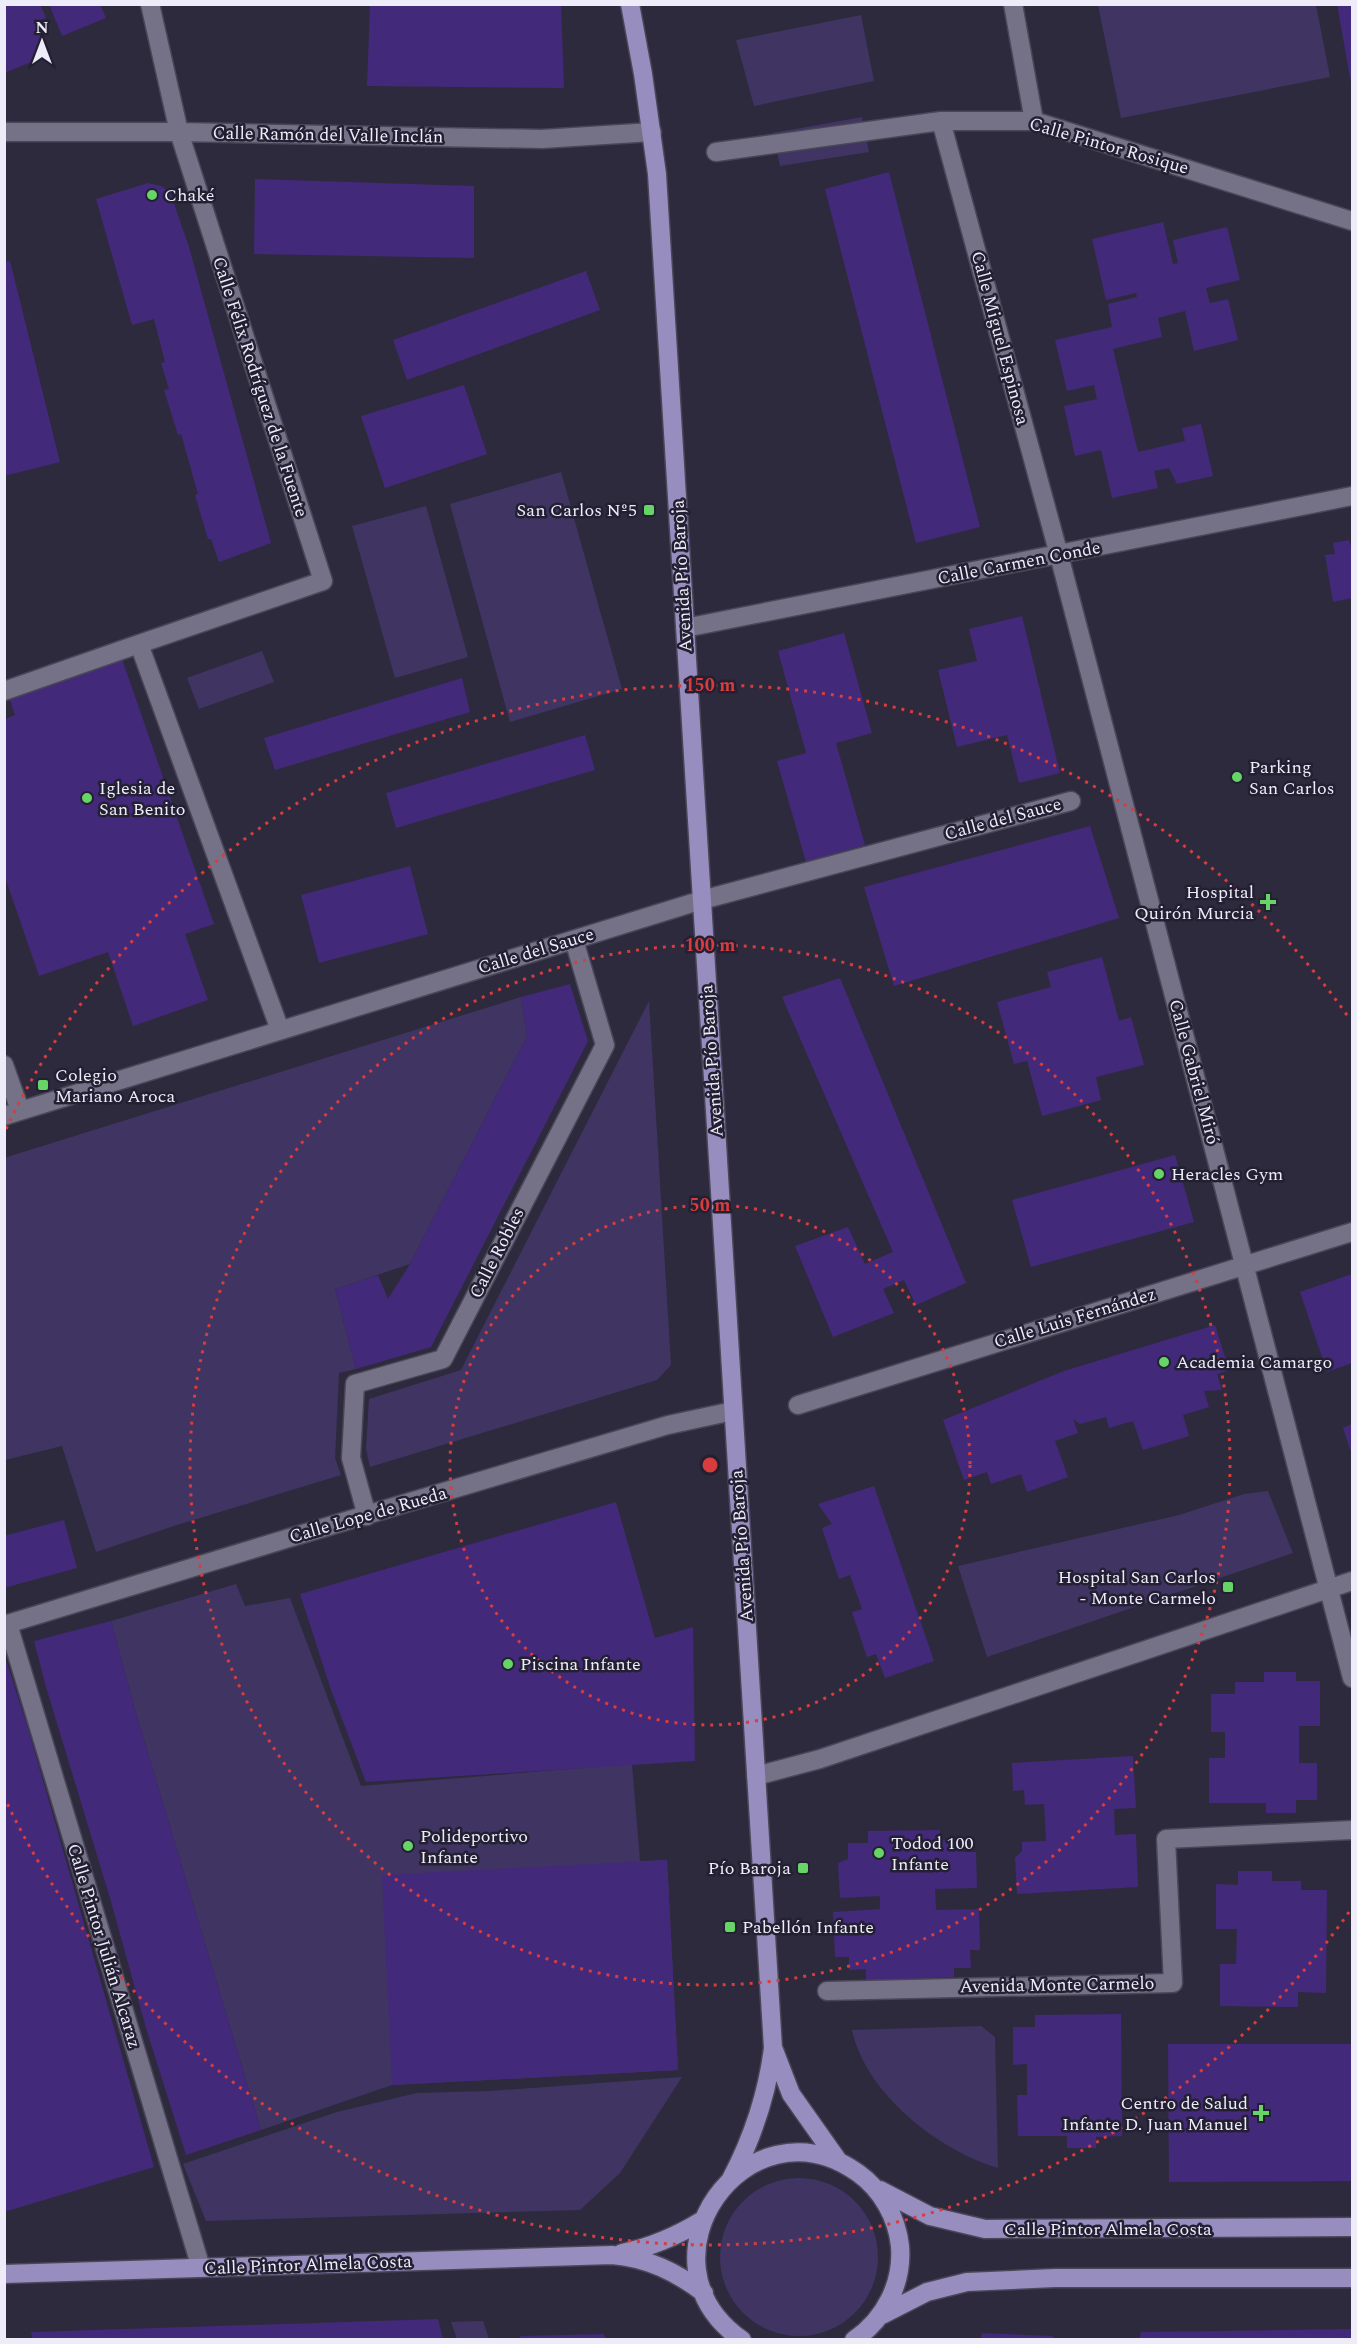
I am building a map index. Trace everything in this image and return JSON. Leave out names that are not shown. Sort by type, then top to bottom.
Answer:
[{"type":"main road","name":"Avenida Pío Baroja","points":[[630,4],[652,132],[657,185],[773,2048],[769,2079],[759,2117],[731,2179]]},
{"type":"main road","name":"Avenida Pío Baroja","points":[[773,2048],[791,2094],[839,2162]]},
{"type":"main road","points":[[742,2340],[725,2326],[704,2293],[697,2264],[699,2234],[703,2220],[714,2198],[731,2179],[752,2165],[774,2156],[807,2154],[839,2162],[851,2168],[873,2186],[891,2212],[896,2226],[901,2257],[895,2288],[880,2315],[864,2333],[854,2340]]},
{"type":"main road","name":"Calle Pintor Almela Costa","points":[[873,2186],[930,2216],[985,2229],[1353,2227]]},
{"type":"main road","name":"Calle Pintor Almela Costa","points":[[4,2274],[612,2255],[640,2250],[679,2235],[703,2220]]},
{"type":"main road","name":"Calle Pintor Almela Costa","points":[[612,2255],[657,2265],[684,2278],[704,2293]]},
{"type":"main road","points":[[880,2315],[927,2292],[967,2282],[1055,2278],[1353,2278]]},
{"type":"street","name":"Calle Félix Rodríguez de la Fuente","points":[[4,692],[323,581],[179,132],[150,4]]},
{"type":"street","points":[[1013,4],[1034,121]]},
{"type":"street","name":"Calle Pintor Rosique","points":[[716,152],[941,121],[1034,121],[1353,220]]},
{"type":"street","name":"Calle Miguel Espinosa","points":[[941,121],[1059,555]]},
{"type":"street","name":"Calle Ramón del Valle Inclán","points":[[4,132],[179,132],[542,139],[652,132]]},
{"type":"street","name":"Calle Carmen Conde","points":[[685,628],[1353,496]]},
{"type":"street","name":"Calle Gabriel Miró","points":[[1059,555],[1328,1590],[1353,1678]]},
{"type":"street","points":[[139,644],[280,1030]]},
{"type":"street","name":"Calle del Sauce","points":[[12,1113],[702,900],[1071,801]]},
{"type":"street","name":"Calle Robles","points":[[367,1516],[351,1458],[355,1384],[442,1359],[605,1045],[574,940]]},
{"type":"street","points":[[4,1065],[12,1113]]},
{"type":"street","name":"Calle Luis Fernández","points":[[798,1404],[1353,1232]]},
{"type":"street","name":"Calle Lope de Rueda","points":[[6,1625],[668,1425],[734,1411]]},
{"type":"street","points":[[756,1776],[820,1759],[1353,1581]]},
{"type":"street","name":"Calle Pintor Julián Alcaraz","points":[[6,1625],[201,2268]]},
{"type":"street","name":"Avenida Monte Carmelo","points":[[828,1991],[1173,1983],[1166,1839],[1353,1830]]},
{"type":"shaded area","points":[[1098,5],[1316,5],[1330,77],[1121,118]]},
{"type":"shaded area","points":[[861,15],[874,81],[754,106],[736,40]]},
{"type":"shaded area","points":[[862,117],[869,152],[780,166],[773,133]]},
{"type":"shaded area","points":[[561,472],[622,689],[510,722],[450,504]]},
{"type":"shaded area","points":[[426,506],[468,657],[395,678],[352,526]]},
{"type":"shaded area","points":[[262,651],[274,682],[199,709],[187,678]]},
{"type":"shaded area","points":[[521,997],[527,1036],[410,1264],[335,1289],[356,1369],[339,1373],[335,1458],[341,1475],[96,1552],[62,1446],[5,1460],[4,1158]]},
{"type":"shaded area","points":[[649,1001],[671,1365],[657,1380],[370,1467],[366,1449],[369,1399],[461,1370]]},
{"type":"shaded area","points":[[1268,1491],[1293,1553],[987,1657],[958,1566],[1179,1515],[1244,1494]]},
{"type":"shaded area","name":"Polideportivo Infante","points":[[236,1584],[245,1606],[290,1598],[361,1786],[632,1764],[640,1861],[667,1860],[678,2070],[392,2085],[261,2130],[135,1710],[111,1621]]},
{"type":"shaded area","points":[[981,2026],[995,2037],[998,2168],[975,2160],[952,2148],[908,2116],[872,2076],[860,2054],[852,2030]]},
{"type":"shaded area","points":[[682,2077],[620,2173],[580,2210],[206,2221],[183,2164],[337,2112],[417,2093],[490,2091]]},
{"type":"shaded area","points":[[799,2178],[814,2179],[829,2184],[843,2191],[855,2201],[865,2213],[872,2227],[877,2242],[877,2272],[872,2287],[865,2301],[855,2313],[843,2323],[829,2330],[814,2335],[799,2336],[784,2335],[769,2330],[755,2323],[743,2313],[733,2301],[726,2287],[721,2272],[720,2257],[721,2242],[726,2227],[733,2213],[743,2201],[755,2191],[769,2184],[784,2179]]},
{"type":"shaded area","points":[[483,2321],[489,2339],[457,2339],[451,2322]]},
{"type":"building","points":[[4,4],[40,4],[46,18],[36,22],[49,55],[4,73]]},
{"type":"building","points":[[49,4],[100,4],[106,18],[62,36]]},
{"type":"building","points":[[370,4],[561,4],[564,88],[367,86]]},
{"type":"building","points":[[1337,4],[1352,4],[1352,83],[1351,83]]},
{"type":"building","points":[[889,172],[980,527],[916,543],[825,189]]},
{"type":"building","points":[[255,179],[474,186],[474,258],[254,254]]},
{"type":"building","points":[[148,183],[161,186],[170,192],[189,247],[271,543],[219,562],[211,539],[208,539],[181,434],[178,435],[164,390],[169,389],[161,363],[165,362],[154,319],[132,325],[96,199]]},
{"type":"building","points":[[1163,222],[1173,264],[1178,263],[1173,240],[1227,227],[1240,280],[1206,288],[1210,303],[1228,299],[1238,340],[1194,351],[1185,311],[1158,318],[1162,337],[1113,349],[1138,452],[1185,441],[1182,428],[1201,424],[1213,476],[1177,484],[1169,468],[1154,471],[1158,488],[1112,498],[1101,450],[1075,456],[1064,406],[1097,399],[1094,385],[1067,391],[1055,340],[1112,327],[1108,304],[1137,297],[1136,293],[1106,300],[1092,239]]},
{"type":"building","points":[[10,261],[60,462],[4,476],[4,262]]},
{"type":"building","points":[[586,271],[600,310],[407,380],[393,340]]},
{"type":"building","points":[[464,385],[487,454],[385,488],[361,416]]},
{"type":"building","points":[[1349,540],[1352,550],[1352,598],[1333,602],[1325,555],[1335,554],[1333,543]]},
{"type":"building","points":[[1022,616],[1060,773],[1019,783],[1007,735],[957,747],[938,670],[977,661],[969,629]]},
{"type":"building","points":[[844,633],[872,733],[836,743],[865,845],[806,862],[777,761],[806,753],[778,651]]},
{"type":"building","name":"Iglesia de San Benito","points":[[122,659],[214,924],[185,934],[208,1000],[133,1026],[108,952],[39,976],[5,877],[5,719],[15,715],[9,698]]},
{"type":"building","points":[[462,678],[470,712],[275,770],[264,738]]},
{"type":"building","points":[[585,735],[595,770],[396,828],[386,793]]},
{"type":"building","points":[[1090,826],[1119,918],[894,986],[864,887]]},
{"type":"building","points":[[410,866],[428,934],[319,963],[301,895]]},
{"type":"building","points":[[1102,957],[1119,1021],[1131,1017],[1144,1065],[1096,1077],[1101,1100],[1042,1116],[1027,1061],[1014,1064],[997,1002],[1051,987],[1047,972]]},
{"type":"building","points":[[840,978],[966,1283],[916,1305],[904,1280],[883,1289],[894,1313],[833,1337],[795,1246],[848,1227],[865,1264],[893,1252],[782,997]]},
{"type":"building","points":[[570,984],[588,1041],[431,1347],[356,1369],[335,1289],[378,1275],[388,1299],[410,1264],[527,1036],[521,997]]},
{"type":"building","points":[[1175,1155],[1194,1222],[1031,1267],[1012,1200]]},
{"type":"building","points":[[1352,1274],[1352,1363],[1327,1372],[1300,1292]]},
{"type":"building","points":[[1215,1325],[1229,1370],[1217,1374],[1222,1390],[1204,1391],[1209,1407],[1183,1415],[1189,1436],[1143,1450],[1133,1421],[1109,1428],[1106,1417],[1080,1424],[1073,1419],[1078,1433],[1055,1441],[1068,1477],[1027,1492],[1021,1474],[991,1484],[987,1472],[964,1480],[943,1420],[1064,1371]]},
{"type":"building","points":[[1352,1424],[1352,1455],[1343,1428]]},
{"type":"building","points":[[874,1486],[934,1661],[885,1678],[876,1654],[867,1657],[852,1612],[862,1609],[850,1575],[839,1579],[822,1528],[832,1524],[818,1504]]},
{"type":"building","name":"Piscina Infante","points":[[616,1502],[655,1638],[693,1627],[695,1761],[366,1782],[331,1690],[300,1594]]},
{"type":"building","points":[[64,1520],[77,1568],[4,1588],[4,1536]]},
{"type":"building","points":[[111,1621],[135,1710],[261,2130],[186,2155],[146,2028],[34,1641]]},
{"type":"building","points":[[4,1654],[27,1725],[154,2167],[4,2212]]},
{"type":"building","points":[[1264,1672],[1296,1672],[1296,1681],[1320,1681],[1320,1726],[1299,1726],[1299,1763],[1317,1763],[1317,1800],[1296,1800],[1296,1813],[1266,1813],[1266,1803],[1209,1803],[1209,1758],[1225,1758],[1225,1732],[1211,1732],[1211,1694],[1235,1694],[1235,1682],[1264,1682]]},
{"type":"building","points":[[1133,1756],[1136,1808],[1114,1809],[1115,1835],[1136,1834],[1138,1887],[1017,1894],[1015,1858],[1022,1851],[1022,1842],[1046,1841],[1044,1804],[1025,1805],[1024,1790],[1013,1791],[1012,1763]]},
{"type":"building","points":[[940,1830],[940,1840],[962,1840],[963,1852],[976,1852],[977,1888],[935,1889],[936,1910],[979,1909],[980,1950],[970,1950],[971,1968],[954,1968],[954,1977],[866,1981],[866,1969],[849,1970],[849,1957],[835,1957],[833,1912],[880,1909],[880,1896],[840,1898],[838,1863],[848,1859],[848,1843],[868,1843],[868,1831]]},
{"type":"building","points":[[667,1860],[678,2070],[392,2085],[382,1875]]},
{"type":"building","points":[[1238,1871],[1272,1871],[1272,1881],[1301,1881],[1301,1890],[1327,1890],[1326,1993],[1298,1992],[1298,2007],[1220,2006],[1220,1964],[1236,1964],[1237,1929],[1216,1929],[1216,1884],[1238,1885]]},
{"type":"building","points":[[1121,2014],[1122,2136],[1096,2137],[1096,2148],[1067,2148],[1067,2136],[1018,2136],[1017,2095],[1027,2095],[1027,2064],[1013,2065],[1013,2027],[1035,2027],[1035,2015]]},
{"type":"building","name":"Centro de Salud Infante D. Juan Manuel","points":[[1168,2044],[1352,2044],[1352,2181],[1169,2182]]},
{"type":"building","points":[[438,2319],[443,2340],[33,2340],[31,2332]]},
{"type":"building","points":[[1352,2329],[1352,2340],[1139,2340],[1141,2332]]},
{"type":"building","points":[[982,2333],[1053,2336],[1053,2340],[980,2340]]},
{"type":"building","points":[[604,2334],[606,2340],[521,2340],[520,2336]]},
{"type":"place","name":"Chaké","points":[[152,195]]},
{"type":"place","name":"San Carlos Nº5","points":[[649,510]]},
{"type":"place","name":"Parking San Carlos","points":[[1237,777]]},
{"type":"place","name":"Iglesia de San Benito","points":[[87,798]]},
{"type":"place","name":"Hospital Quirón Murcia","points":[[1268,902]]},
{"type":"place","name":"Colegio Mariano Aroca","points":[[43,1085]]},
{"type":"place","name":"Heracles Gym","points":[[1159,1174]]},
{"type":"place","name":"Academia Camargo","points":[[1164,1362]]},
{"type":"place","name":"Hospital San Carlos - Monte Carmelo","points":[[1228,1587]]},
{"type":"place","name":"Piscina Infante","points":[[508,1664]]},
{"type":"place","name":"Polideportivo Infante","points":[[408,1846]]},
{"type":"place","name":"Todod 100 Infante","points":[[879,1853]]},
{"type":"place","name":"Pío Baroja","points":[[803,1868]]},
{"type":"place","name":"Pabellón Infante","points":[[730,1927]]},
{"type":"place","name":"Centro de Salud Infante D. Juan Manuel","points":[[1261,2113]]}]
